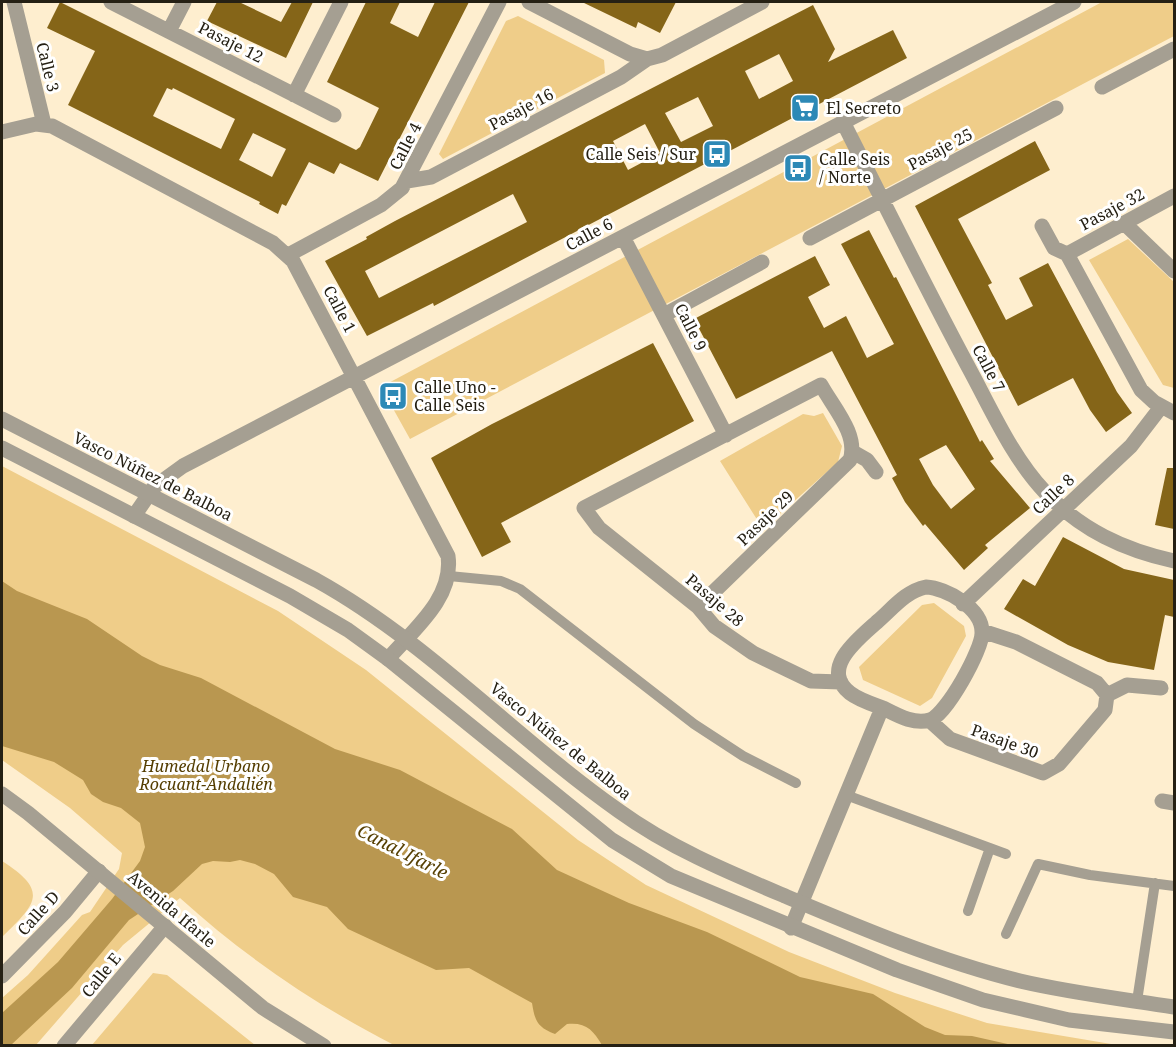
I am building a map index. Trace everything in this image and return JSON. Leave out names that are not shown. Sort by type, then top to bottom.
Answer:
[{"type":"street","name":"Calle 3","points":[[14,2],[44,124]]},
{"type":"street","points":[[18,19],[27,2]]},
{"type":"street","name":"Pasaje 12","points":[[111,2],[334,115]]},
{"type":"street","points":[[169,31],[184,2]]},
{"type":"street","points":[[294,94],[341,2]]},
{"type":"street","name":"Calle 4","points":[[288,255],[389,200],[407,181],[499,2]]},
{"type":"street","points":[[529,2],[630,54],[647,59],[662,55],[762,2]]},
{"type":"street","name":"Calle 6","points":[[134,516],[148,494],[161,481],[183,466],[1074,2]]},
{"type":"street","points":[[1102,87],[1174,49]]},
{"type":"street","name":"Pasaje 16","points":[[407,181],[431,177],[621,77],[647,59]]},
{"type":"street","name":"Pasaje 25","points":[[810,238],[1056,108]]},
{"type":"street","name":"Calle 7","points":[[843,122],[1012,448],[1030,476],[1063,509],[1101,536],[1119,545],[1174,561]]},
{"type":"street","points":[[2,132],[44,124]]},
{"type":"street","name":"Calle 1","points":[[44,124],[60,130],[273,243],[288,255],[298,268],[445,547],[449,576]]},
{"type":"street","name":"Pasaje 32","points":[[1067,254],[1174,196]]},
{"type":"street","points":[[1124,223],[1174,271]]},
{"type":"street","name":"Calle 8","points":[[963,604],[1168,410],[1147,396],[1136,382],[1067,254],[1054,248],[1042,226]]},
{"type":"street","name":"Calle 9","points":[[623,237],[726,435]]},
{"type":"street","points":[[664,315],[762,262]]},
{"type":"street","points":[[726,435],[821,385],[852,439],[853,452],[867,460],[876,472]]},
{"type":"street","name":"Vasco Núñez de Balboa","points":[[2,419],[332,589],[406,638],[594,794],[680,849],[801,903],[878,934],[993,974],[1062,990],[1174,1007]]},
{"type":"street","name":"Pasaje 28","points":[[726,435],[584,508],[599,528],[698,608],[724,633],[779,667],[811,681],[841,682]]},
{"type":"street","points":[[2,448],[320,612],[388,659],[584,818],[632,853],[701,890],[897,970],[1012,1008],[1069,1020],[1174,1032]]},
{"type":"street","name":"Pasaje 29","points":[[698,608],[845,467],[853,452]]},
{"type":"street","points":[[388,659],[440,599],[449,576]]},
{"type":"street","points":[[934,588],[963,604],[978,619],[982,632],[978,647],[949,703],[941,714],[929,720],[913,721],[882,708],[851,694],[841,682],[840,663],[847,650],[909,593],[917,589],[934,588]]},
{"type":"street","points":[[982,632],[1007,638],[1087,678],[1101,686],[1107,695],[1128,686],[1161,688]]},
{"type":"street","name":"Pasaje 30","points":[[929,720],[950,739],[1043,773],[1059,764],[1106,710],[1107,695]]},
{"type":"street","points":[[790,928],[882,708]]},
{"type":"street","name":"Avenida Ifarle","points":[[2,794],[263,1008],[291,1028],[324,1046]]},
{"type":"street","name":"Calle D","points":[[2,976],[102,874]]},
{"type":"street","name":"Calle E","points":[[64,1046],[160,922]]},
{"type":"lane","points":[[449,576],[501,581],[520,589],[694,724],[743,756],[796,783]]},
{"type":"lane","points":[[846,795],[1006,854]]},
{"type":"lane","points":[[968,911],[990,848]]},
{"type":"lane","points":[[1006,934],[1038,864],[1090,875],[1174,886]]},
{"type":"lane","points":[[1137,1001],[1155,883]]},
{"type":"green space","points":[[1102,2],[1174,2],[1174,36],[410,439],[381,387]]},
{"type":"green space","points":[[518,16],[604,60],[605,73],[443,159],[439,154],[506,21]]},
{"type":"green space","points":[[1128,239],[1174,282],[1174,388],[1163,385],[1089,260]]},
{"type":"green space","points":[[823,413],[842,446],[838,462],[763,529],[720,461],[803,414],[814,416]]},
{"type":"green space","name":"Humedal Urbano Rocuant-Andalién","points":[[2,466],[278,611],[366,670],[578,840],[646,885],[789,952],[895,993],[987,1023],[1117,1045],[394,1045],[365,1030],[282,979],[180,898],[123,945],[36,1045],[2,1045],[2,998],[28,975],[82,915],[90,912],[119,869],[122,853],[70,808],[2,760]]},
{"type":"green space","points":[[934,603],[964,626],[966,636],[932,698],[920,706],[863,680],[859,667],[922,605]]},
{"type":"green space","points":[[2,861],[27,881],[32,889],[33,898],[23,915],[2,937]]},
{"type":"green space","points":[[153,973],[167,975],[255,1045],[92,1045]]},
{"type":"water","name":"Humedal Urbano Rocuant-Andalién","points":[[2,581],[17,591],[87,619],[142,656],[160,665],[201,678],[335,749],[400,770],[512,829],[557,870],[629,903],[707,932],[800,977],[873,994],[925,1027],[945,1035],[972,1036],[1012,1045],[602,1045],[588,1028],[579,1024],[567,1024],[555,1034],[538,1023],[532,1003],[469,968],[436,970],[348,929],[327,907],[293,897],[274,874],[255,864],[240,860],[213,861],[202,864],[173,891],[129,920],[72,988],[11,1045],[2,1045],[2,1013],[58,962],[112,899],[140,861],[145,847],[140,823],[121,808],[103,802],[91,794],[83,780],[54,762],[2,746]]},
{"type":"building","points":[[60,2],[356,150],[360,147],[379,108],[327,82],[366,2],[400,2],[390,23],[418,37],[435,2],[469,2],[378,181],[340,163],[334,174],[309,162],[286,206],[282,204],[278,214],[259,204],[260,202],[68,105],[95,51],[47,28]],"holes":[[[167,88],[172,90],[173,88],[235,119],[221,149],[153,116]],[[253,133],[286,149],[272,177],[239,160]]]},
{"type":"building","points":[[217,2],[239,2],[281,22],[292,2],[313,2],[286,58],[207,21]]},
{"type":"building","points":[[582,2],[676,2],[660,33],[638,22],[636,28]]},
{"type":"building","points":[[813,5],[835,49],[828,62],[893,30],[907,58],[434,306],[433,303],[367,336],[325,261],[395,221]],"holes":[[[779,54],[793,81],[759,99],[745,71]],[[698,97],[713,126],[681,142],[665,113]],[[645,124],[660,153],[628,170],[613,141]],[[513,194],[527,222],[379,298],[365,271]]]},
{"type":"building","points":[[1035,141],[1050,170],[958,219],[992,283],[988,285],[1006,320],[1033,306],[1019,278],[1048,263],[1117,392],[1132,413],[1106,432],[1090,410],[1073,378],[1018,406],[915,206]]},
{"type":"building","points":[[869,230],[894,278],[896,277],[980,442],[982,440],[994,459],[990,461],[1030,508],[985,545],[988,548],[964,570],[925,524],[923,526],[905,502],[892,478],[897,475],[832,351],[736,399],[694,319],[815,256],[830,285],[808,297],[824,328],[846,316],[867,358],[894,344],[841,244]],"holes":[[[946,445],[975,489],[951,509],[933,485],[919,459]]]},
{"type":"building","points":[[653,343],[694,421],[501,523],[511,542],[482,557],[431,458],[492,424]]},
{"type":"building","points":[[1167,468],[1174,468],[1174,529],[1155,525]]},
{"type":"building","points":[[1063,537],[1124,569],[1174,580],[1174,617],[1165,615],[1154,670],[1108,662],[1068,645],[1004,609],[1023,579],[1035,586]]},
{"type":"place","name":"El Secreto","points":[[805,108]]},
{"type":"place","name":"Calle Seis / Sur","points":[[717,154]]},
{"type":"place","name":"Calle Seis / Norte","points":[[798,168]]},
{"type":"place","name":"Calle Uno - Calle Seis","points":[[393,396]]},
{"type":"water label","name":"Canal Ifarle","points":[[403,851]]}]
